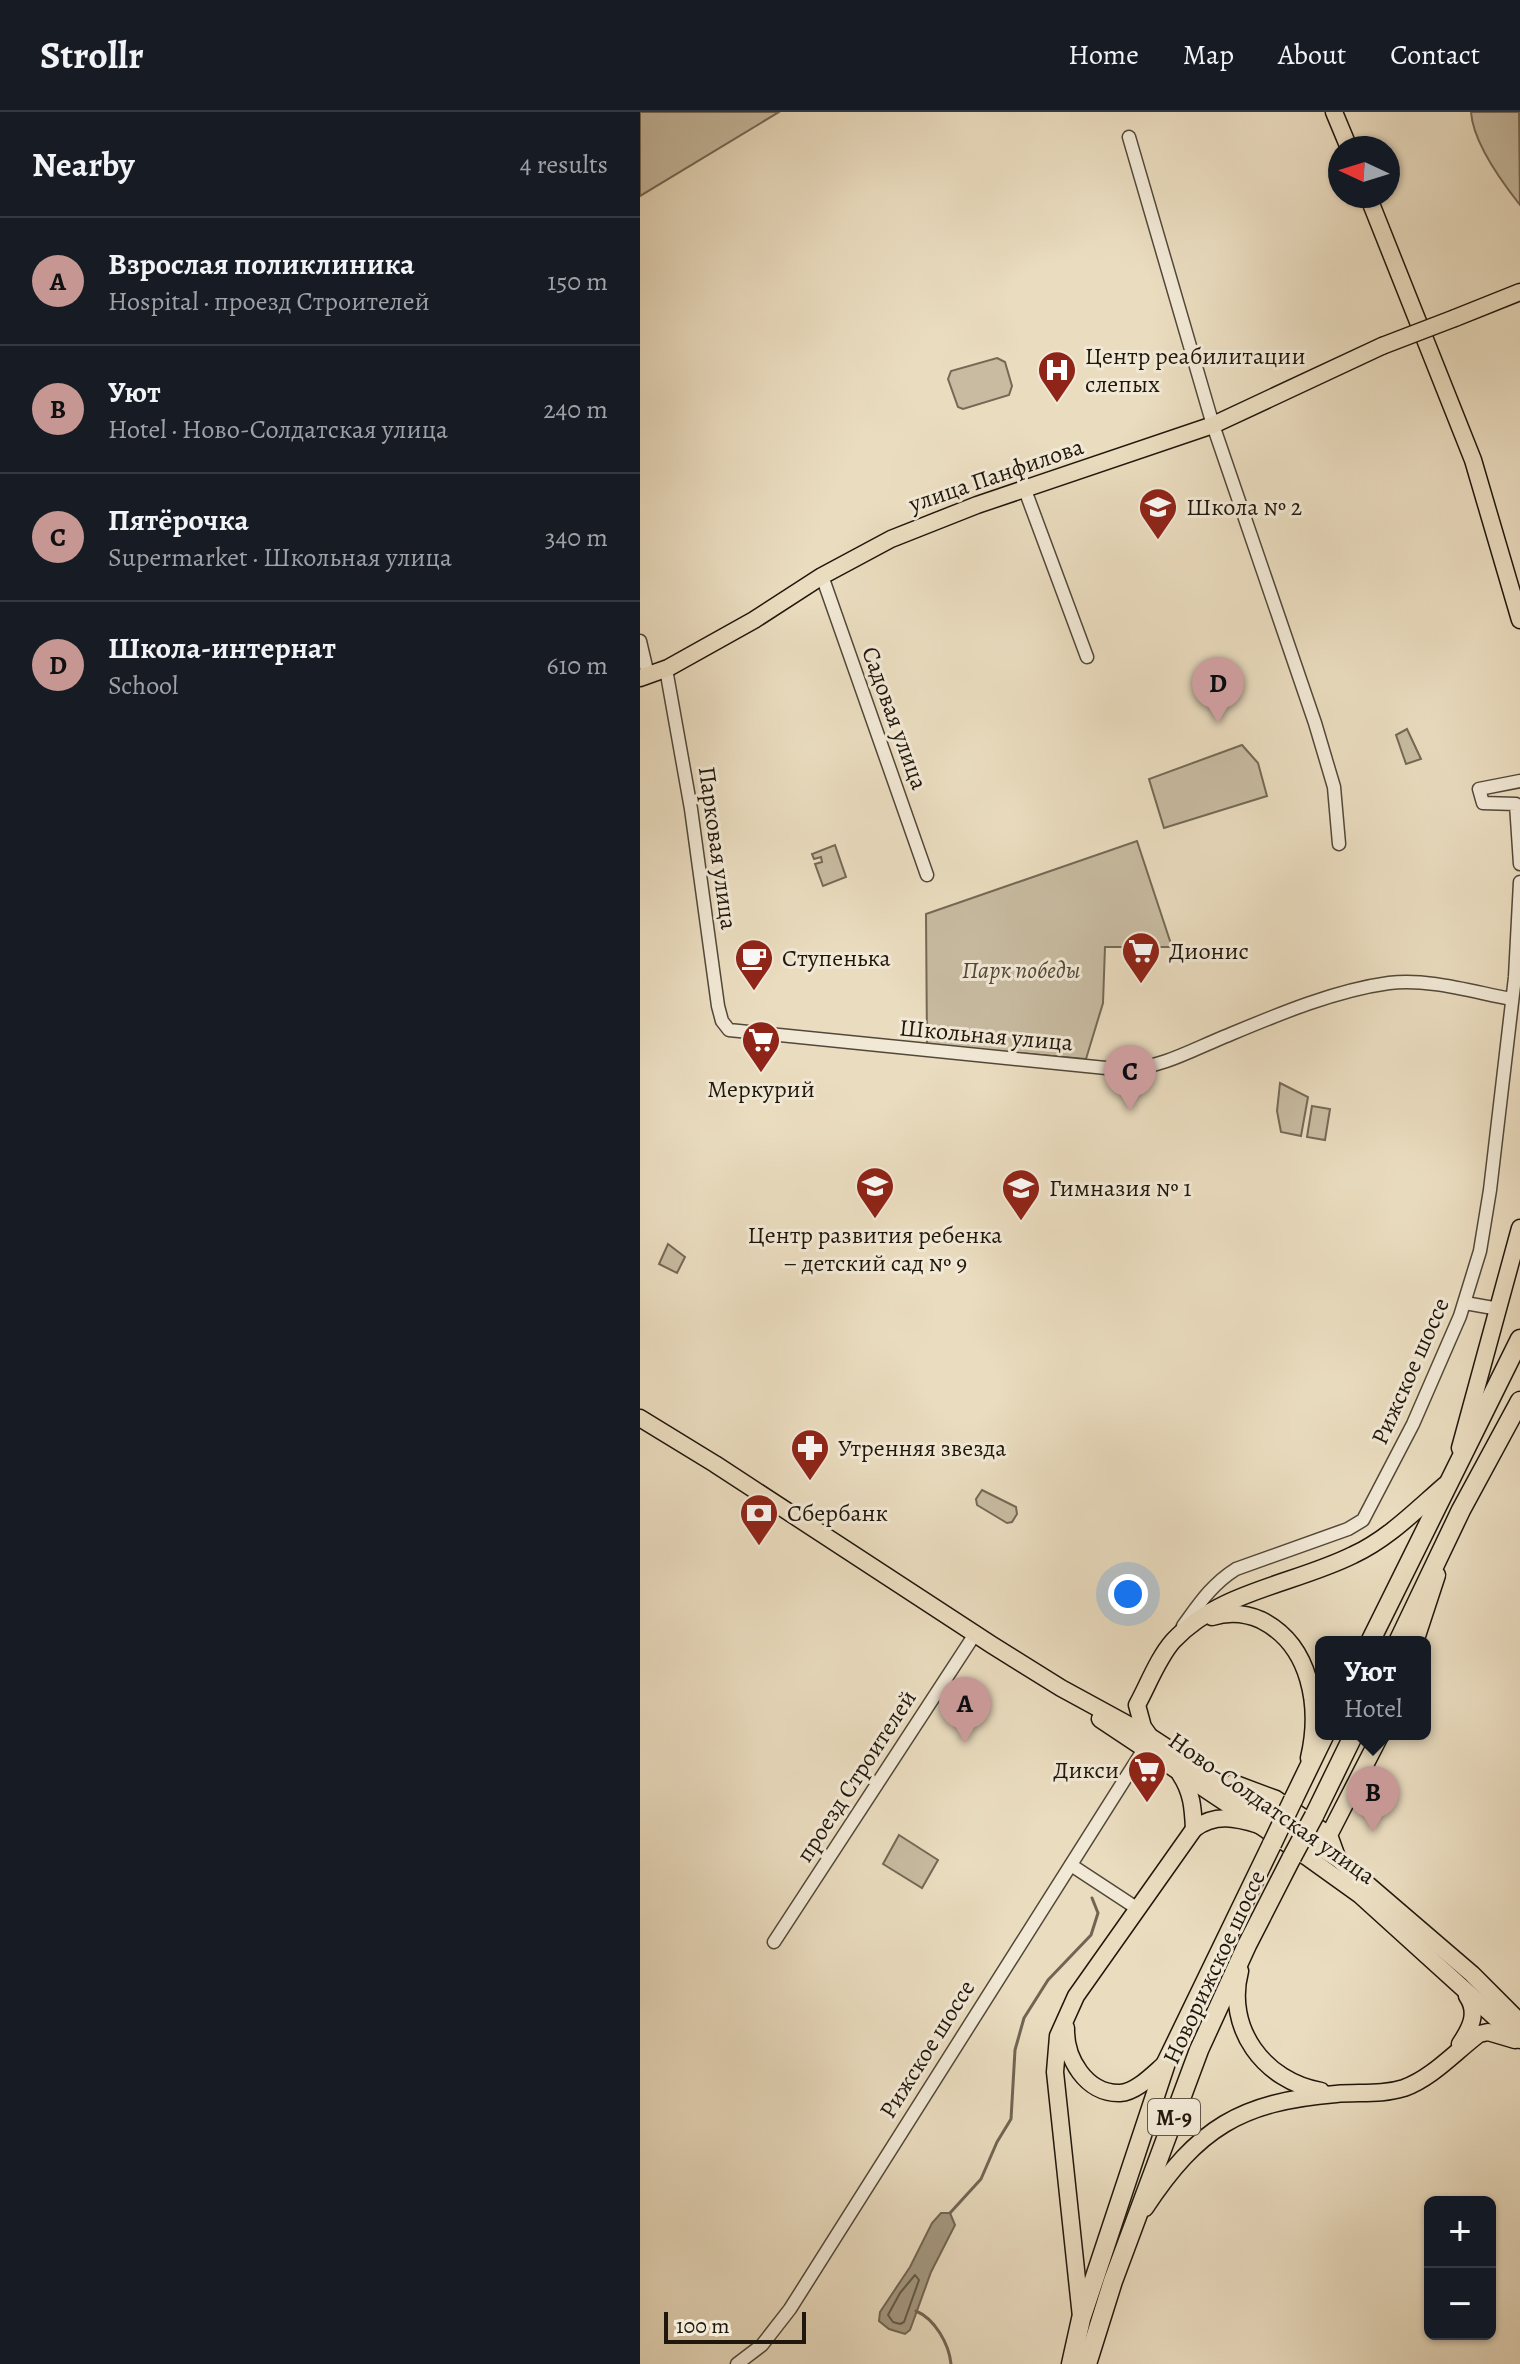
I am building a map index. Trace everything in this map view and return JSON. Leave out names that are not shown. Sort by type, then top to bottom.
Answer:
[{"type":"highway","name":"М-9","points":[[1373,1636],[1520,1339]]},
{"type":"highway","points":[[1401,1636],[1461,1510],[1520,1401]]},
{"type":"highway","name":"Новорижское шоссе","points":[[1071,2364],[1081,2319],[1166,2063],[1322,1740]]},
{"type":"highway","name":"Новорижское шоссе","points":[[1087,2364],[1133,2226],[1199,2050],[1247,1945],[1351,1740]]},
{"type":"main road","points":[[1334,112],[1344,136]]},
{"type":"main road","points":[[1373,208],[1473,460],[1519,609]]},
{"type":"main road","name":"улица Панфилова","points":[[644,677],[666,669],[754,620],[822,576],[891,539],[964,510],[1213,425],[1382,346],[1520,292]]},
{"type":"main road","points":[[1456,1465],[1484,1352],[1499,1309],[1520,1228]]},
{"type":"main road","name":"Ново-Солдатская улица","points":[[640,1418],[975,1634],[1061,1688],[1099,1707],[1146,1742],[1178,1772],[1360,1895],[1520,2041]]},
{"type":"main road","name":"М-9","points":[[1171,1643],[1224,1605],[1354,1555],[1390,1532],[1445,1485]]},
{"type":"main road","points":[[1417,1636],[1461,1510]]},
{"type":"main road","name":"М-9","points":[[1195,1623],[1224,1614],[1253,1617],[1276,1628],[1298,1654],[1310,1686],[1314,1717],[1312,1743],[1303,1780]]},
{"type":"main road","points":[[1146,1742],[1137,1705],[1171,1643]]},
{"type":"main road","name":"Ново-Солдатская улица","points":[[1061,1688],[1094,1715],[1214,1778],[1338,1859],[1460,1964],[1520,2022]]},
{"type":"main road","points":[[1099,1707],[1137,1705]]},
{"type":"main road","points":[[1329,1835],[1378,1740]]},
{"type":"main road","points":[[1178,1772],[1189,1786],[1194,1829]]},
{"type":"main road","points":[[1214,1778],[1276,1799],[1329,1835],[1338,1859]]},
{"type":"main road","points":[[1081,2319],[1055,2072],[1058,2036],[1076,1996],[1194,1829],[1203,1822],[1224,1818],[1259,1825]]},
{"type":"main road","points":[[1247,1945],[1237,1982],[1236,2005],[1243,2031],[1252,2048],[1267,2066],[1293,2084],[1338,2094]]},
{"type":"main road","points":[[1454,2053],[1471,2028],[1473,2015],[1472,2003],[1462,1988]]},
{"type":"main road","points":[[1067,2016],[1069,2054],[1078,2071],[1090,2083],[1121,2093],[1145,2081],[1166,2063]]},
{"type":"main road","points":[[1133,2226],[1165,2178],[1184,2156],[1206,2135],[1230,2119],[1277,2102],[1403,2088],[1419,2081],[1479,2034],[1488,2032],[1520,2041]]},
{"type":"street","points":[[1129,137],[1213,425],[1315,723],[1334,787],[1339,844]]},
{"type":"street","points":[[1025,490],[1087,657]]},
{"type":"street","name":"Садовая улица","points":[[822,576],[927,875]]},
{"type":"street","points":[[640,641],[644,677]]},
{"type":"street","name":"Парковая улица","points":[[666,669],[691,809],[718,1006],[722,1021],[729,1030]]},
{"type":"street","points":[[1520,781],[1479,789],[1483,803],[1516,804],[1520,864]]},
{"type":"street","name":"Рижское шоссе","points":[[1171,1643],[1219,1579],[1236,1569],[1348,1529],[1363,1520],[1413,1424],[1465,1303],[1480,1251],[1490,1190],[1511,999],[1520,882]]},
{"type":"street","name":"Школьная улица","points":[[729,1030],[1126,1070],[1151,1068],[1176,1060],[1218,1040],[1310,1005],[1391,983],[1436,985],[1511,999]]},
{"type":"street","points":[[1465,1303],[1499,1309]]},
{"type":"street","name":"проезд Строителей","points":[[774,1942],[975,1634]]},
{"type":"street","name":"Рижское шоссе","points":[[737,2364],[762,2345],[790,2309],[1146,1742]]},
{"type":"street","points":[[1071,1865],[1138,1909]]},
{"type":"green space","points":[[640,112],[779,112],[640,196]]},
{"type":"green space","points":[[1471,112],[1519,112],[1520,205],[1482,148]]},
{"type":"green space","points":[[997,358],[1005,362],[1012,386],[1009,395],[963,409],[958,407],[948,379],[951,371]]},
{"type":"green space","points":[[1407,729],[1421,759],[1406,764],[1396,735]]},
{"type":"green space","points":[[1242,745],[1258,763],[1267,796],[1164,828],[1149,779]]},
{"type":"green space","name":"Парк победы","points":[[1137,841],[1172,947],[1105,947],[1103,1003],[1086,1059],[927,1045],[926,914]]},
{"type":"green space","points":[[835,845],[846,877],[823,886],[815,864],[822,862],[821,857],[814,859],[812,854]]},
{"type":"green space","points":[[1280,1083],[1308,1097],[1301,1136],[1281,1132],[1277,1111]]},
{"type":"green space","points":[[1312,1106],[1330,1109],[1325,1140],[1307,1137]]},
{"type":"green space","points":[[668,1244],[685,1257],[677,1273],[659,1264]]},
{"type":"green space","points":[[982,1490],[1016,1507],[1017,1514],[1012,1522],[1007,1523],[977,1505],[976,1499]]},
{"type":"green space","points":[[899,1835],[938,1860],[922,1888],[883,1864]]},
{"type":"water","points":[[941,2213],[950,2213],[955,2225],[931,2272],[910,2330],[905,2334],[889,2329],[879,2321],[880,2312],[910,2267],[932,2223]]},
{"type":"waterway","points":[[950,2213],[981,2179],[1011,2119],[1015,2050],[1024,2018],[1048,1980],[1091,1935],[1098,1913],[1092,1898]]},
{"type":"waterway","points":[[916,2311],[940,2333],[951,2364]]},
{"type":"place","name":"Центр реабилитации слепых","points":[[1057,404]]},
{"type":"place","name":"Школа № 2","points":[[1158,541]]},
{"type":"place","name":"Школа-интернат","points":[[1218,723]]},
{"type":"place","name":"Дионис","points":[[1141,985]]},
{"type":"place","name":"Ступенька","points":[[754,992]]},
{"type":"place","name":"Меркурий","points":[[761,1074]]},
{"type":"place","name":"Пятёрочка","points":[[1130,1111]]},
{"type":"place","name":"Центр развития ребенка – детский сад № 9","points":[[875,1220]]},
{"type":"place","name":"Гимназия № 1","points":[[1021,1222]]},
{"type":"place","name":"Утренняя звезда","points":[[810,1482]]},
{"type":"place","name":"Сбербанк","points":[[759,1547]]},
{"type":"place","name":"Взрослая поликлиника","points":[[965,1743]]},
{"type":"place","name":"Дикси","points":[[1147,1804]]},
{"type":"place","name":"Уют","points":[[1373,1832]]}]
